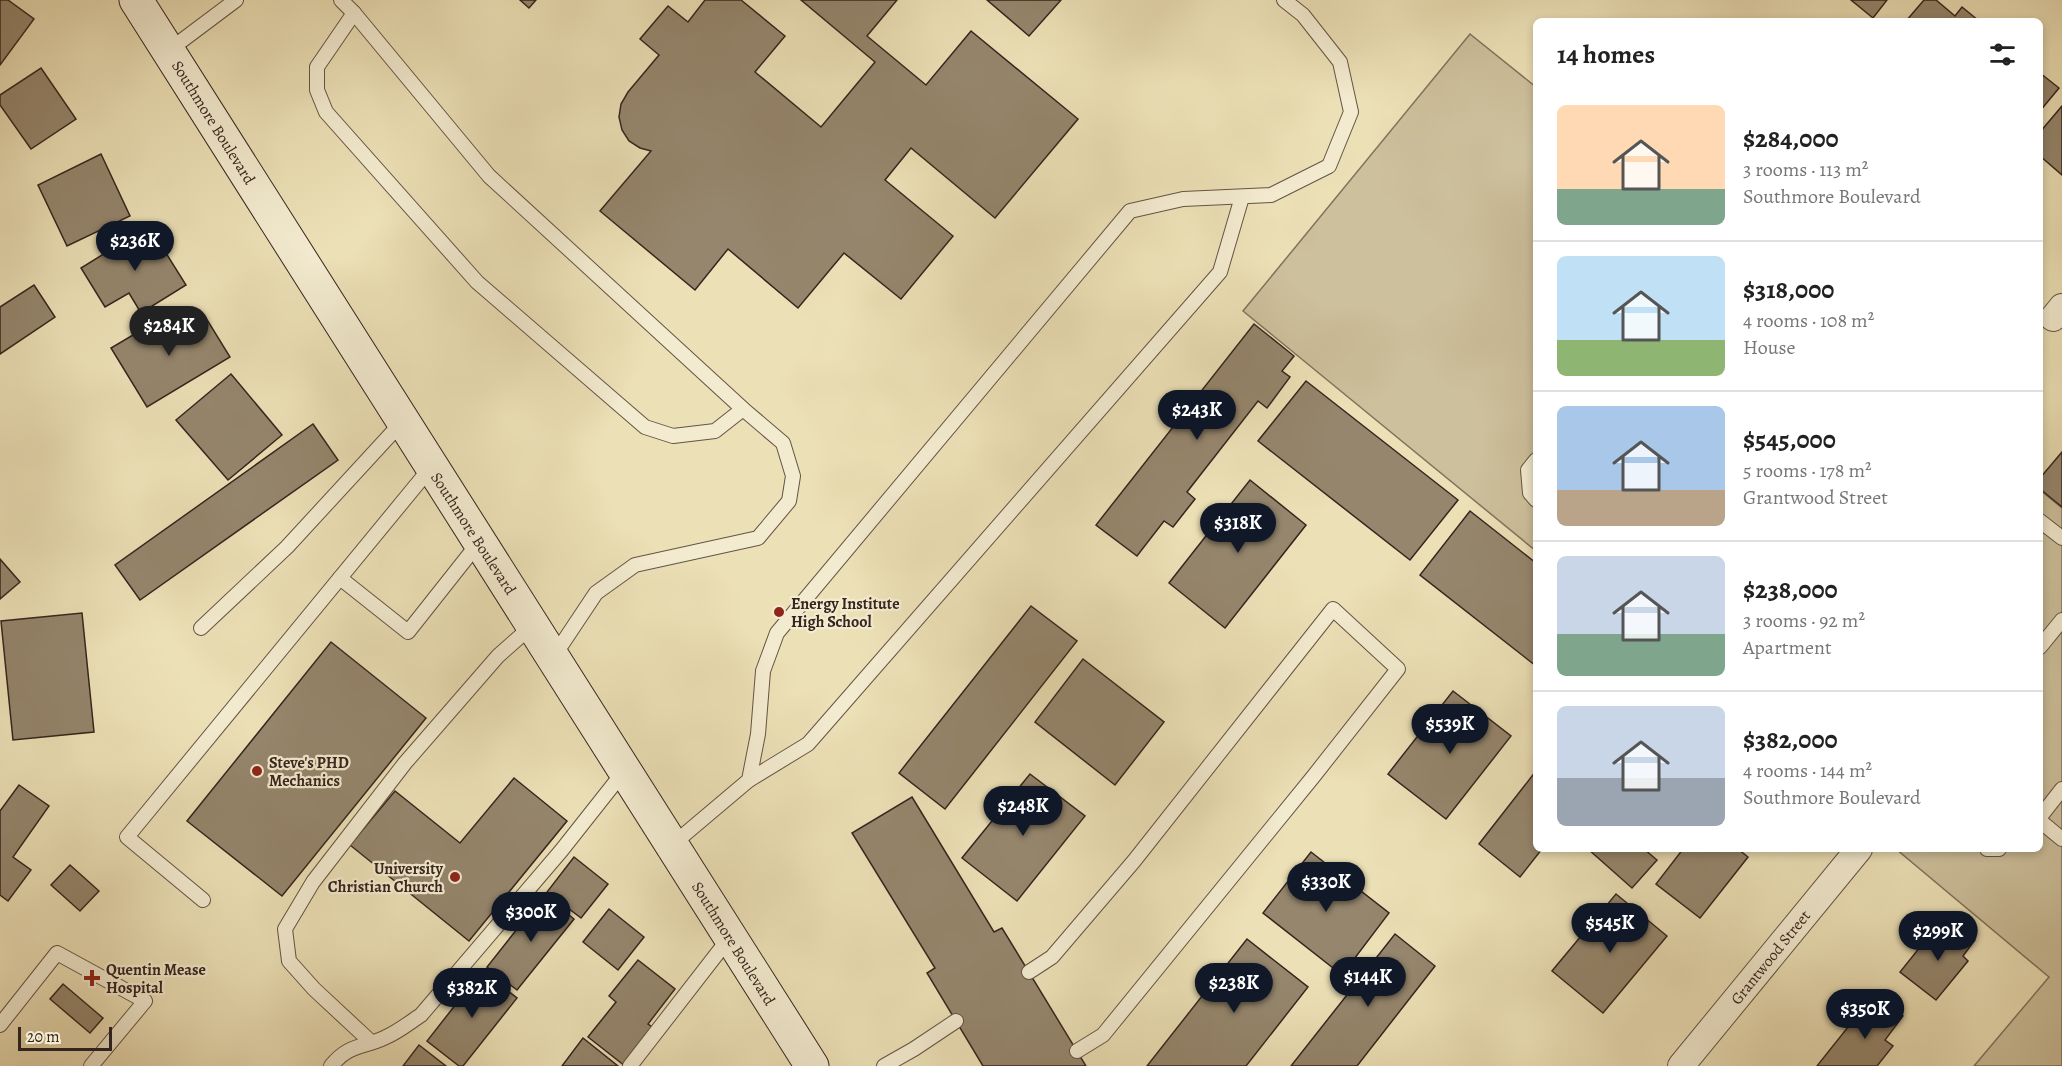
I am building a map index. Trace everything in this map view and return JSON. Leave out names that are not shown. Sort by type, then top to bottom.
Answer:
[{"type":"street","name":"Southmore Boulevard","points":[[136,0],[812,1066]]},
{"type":"street","name":"Grantwood Street","points":[[1681,1066],[1857,852]]},
{"type":"lane","points":[[168,51],[236,0]]},
{"type":"lane","points":[[341,0],[489,176],[783,443],[793,476],[789,501],[758,538],[635,565],[596,593],[553,657]]},
{"type":"lane","points":[[749,780],[758,734],[763,671],[777,633],[1130,210],[1183,200],[1271,195],[1329,166],[1351,112],[1340,62],[1303,15],[1284,0]]},
{"type":"lane","points":[[354,13],[317,67],[317,90],[326,112],[477,282],[645,427],[673,436],[715,431],[743,409]]},
{"type":"lane","points":[[672,845],[749,780],[808,744],[1220,272],[1242,197]]},
{"type":"lane","points":[[201,628],[287,547],[403,421]]},
{"type":"lane","points":[[1533,464],[1528,470],[1530,493],[1533,496]]},
{"type":"lane","points":[[203,900],[127,837],[432,466]]},
{"type":"lane","points":[[2043,523],[2062,538]]},
{"type":"lane","points":[[339,578],[408,633],[480,541]]},
{"type":"lane","points":[[1029,972],[1052,957],[1134,861],[1333,609],[1398,669],[1103,1035],[1077,1051]]},
{"type":"lane","points":[[2043,643],[2062,620]]},
{"type":"lane","points":[[371,1042],[314,989],[289,961],[285,929],[313,882],[405,763],[498,656],[533,625]]},
{"type":"lane","points":[[331,1066],[351,1049],[383,1039],[421,1015],[561,851],[625,770]]},
{"type":"lane","points":[[2043,815],[2062,789]]},
{"type":"lane","points":[[2043,822],[2062,839]]},
{"type":"lane","points":[[630,1066],[730,937]]},
{"type":"lane","points":[[0,1025],[57,953],[145,1001],[91,1066]]},
{"type":"lane","points":[[884,1066],[956,1021]]},
{"type":"shaded area","points":[[1470,34],[1533,85],[1533,549],[1243,311]]},
{"type":"shaded area","points":[[2043,492],[2062,508],[2062,1066],[1974,1066],[2049,977],[1900,852],[2043,852]]},
{"type":"building","points":[[0,0],[8,0],[34,19],[0,65]]},
{"type":"building","points":[[520,0],[536,0],[529,8]]},
{"type":"building","points":[[705,0],[741,0],[785,36],[755,72],[821,127],[875,62],[801,0],[897,0],[867,36],[926,85],[971,31],[1078,119],[995,218],[911,148],[885,180],[953,236],[901,299],[844,253],[798,308],[728,249],[695,290],[600,211],[651,151],[640,148],[629,141],[622,130],[619,117],[621,104],[628,92],[659,55],[640,39],[668,6],[688,22]]},
{"type":"building","points":[[987,0],[1061,0],[1029,36]]},
{"type":"building","points":[[1851,0],[1887,0],[1873,18]]},
{"type":"building","points":[[1924,0],[1936,0],[1955,16],[1962,7],[1975,18],[1909,18]]},
{"type":"building","points":[[41,68],[76,119],[31,149],[0,105],[0,95]]},
{"type":"building","points":[[2043,75],[2059,88],[2043,107]]},
{"type":"building","points":[[2062,106],[2062,175],[2043,159],[2043,128]]},
{"type":"building","points":[[101,154],[130,216],[67,246],[38,185]]},
{"type":"building","points":[[149,226],[186,285],[141,313],[129,293],[105,307],[81,268]]},
{"type":"building","points":[[34,285],[55,317],[0,354],[0,307]]},
{"type":"building","points":[[170,313],[182,332],[206,318],[230,357],[147,407],[111,348]]},
{"type":"building","points":[[1254,324],[1294,356],[1282,371],[1290,377],[1267,408],[1258,401],[1187,492],[1195,499],[1173,527],[1164,521],[1137,556],[1096,525]]},
{"type":"building","points":[[231,374],[282,435],[228,480],[176,420]]},
{"type":"building","points":[[1306,381],[1458,500],[1410,560],[1258,441]]},
{"type":"building","points":[[313,424],[338,460],[140,600],[115,565]]},
{"type":"building","points":[[2062,452],[2062,507],[2043,491],[2043,474]]},
{"type":"building","points":[[1250,480],[1306,525],[1225,628],[1169,583]]},
{"type":"building","points":[[1470,511],[1533,561],[1533,664],[1420,575]]},
{"type":"building","points":[[0,559],[20,582],[0,599]]},
{"type":"building","points":[[1031,606],[1077,641],[945,809],[899,773]]},
{"type":"building","points":[[82,613],[94,732],[13,740],[1,621]]},
{"type":"building","points":[[331,642],[426,718],[282,896],[187,821]]},
{"type":"building","points":[[1083,659],[1164,722],[1115,785],[1035,722]]},
{"type":"building","points":[[1453,691],[1511,736],[1446,819],[1388,774]]},
{"type":"building","points":[[1030,774],[1085,816],[1017,901],[962,858]]},
{"type":"building","points":[[1533,775],[1533,852],[1540,852],[1520,877],[1479,844]]},
{"type":"building","name":"University Christian Church","points":[[514,778],[567,821],[469,941],[350,845],[395,791],[460,843]]},
{"type":"building","points":[[19,785],[49,806],[13,857],[31,870],[8,901],[0,895],[0,811]]},
{"type":"building","points":[[912,797],[994,932],[1002,928],[1086,1066],[983,1066],[927,973],[935,968],[852,833]]},
{"type":"building","points":[[1311,852],[1389,913],[1342,975],[1263,913]]},
{"type":"building","points":[[1591,852],[1648,852],[1657,860],[1632,888]]},
{"type":"building","points":[[1681,852],[1742,852],[1748,857],[1700,918],[1656,884]]},
{"type":"building","points":[[574,857],[608,884],[581,918],[547,892]]},
{"type":"building","points":[[70,865],[99,891],[80,911],[51,885]]},
{"type":"building","points":[[1616,894],[1667,936],[1603,1013],[1552,971]]},
{"type":"building","points":[[544,895],[574,919],[517,990],[487,967]]},
{"type":"building","points":[[609,909],[644,937],[618,970],[583,942]]},
{"type":"building","points":[[1957,926],[1975,940],[1963,956],[1968,961],[1936,1000],[1900,972],[1932,932],[1943,942]]},
{"type":"building","points":[[1395,934],[1435,966],[1357,1066],[1291,1066]]},
{"type":"building","points":[[1247,939],[1308,987],[1246,1066],[1147,1066]]},
{"type":"building","points":[[638,960],[675,989],[648,1024],[655,1029],[625,1066],[588,1037],[616,1002],[609,996]]},
{"type":"building","points":[[482,971],[517,998],[463,1066],[459,1066],[427,1041]]},
{"type":"building","points":[[63,984],[103,1018],[90,1033],[50,999]]},
{"type":"building","points":[[1881,999],[1903,1016],[1885,1040],[1893,1046],[1877,1066],[1817,1066],[1856,1017],[1863,1022]]},
{"type":"building","points":[[583,1038],[618,1066],[562,1066]]},
{"type":"building","points":[[419,1045],[446,1066],[403,1066]]},
{"type":"place","name":"Energy Institute High School","points":[[779,612]]},
{"type":"place","name":"Steve's PHD Mechanics","points":[[257,771]]},
{"type":"place","name":"University Christian Church","points":[[455,877]]},
{"type":"place","name":"Quentin Mease Hospital","points":[[92,978]]}]
